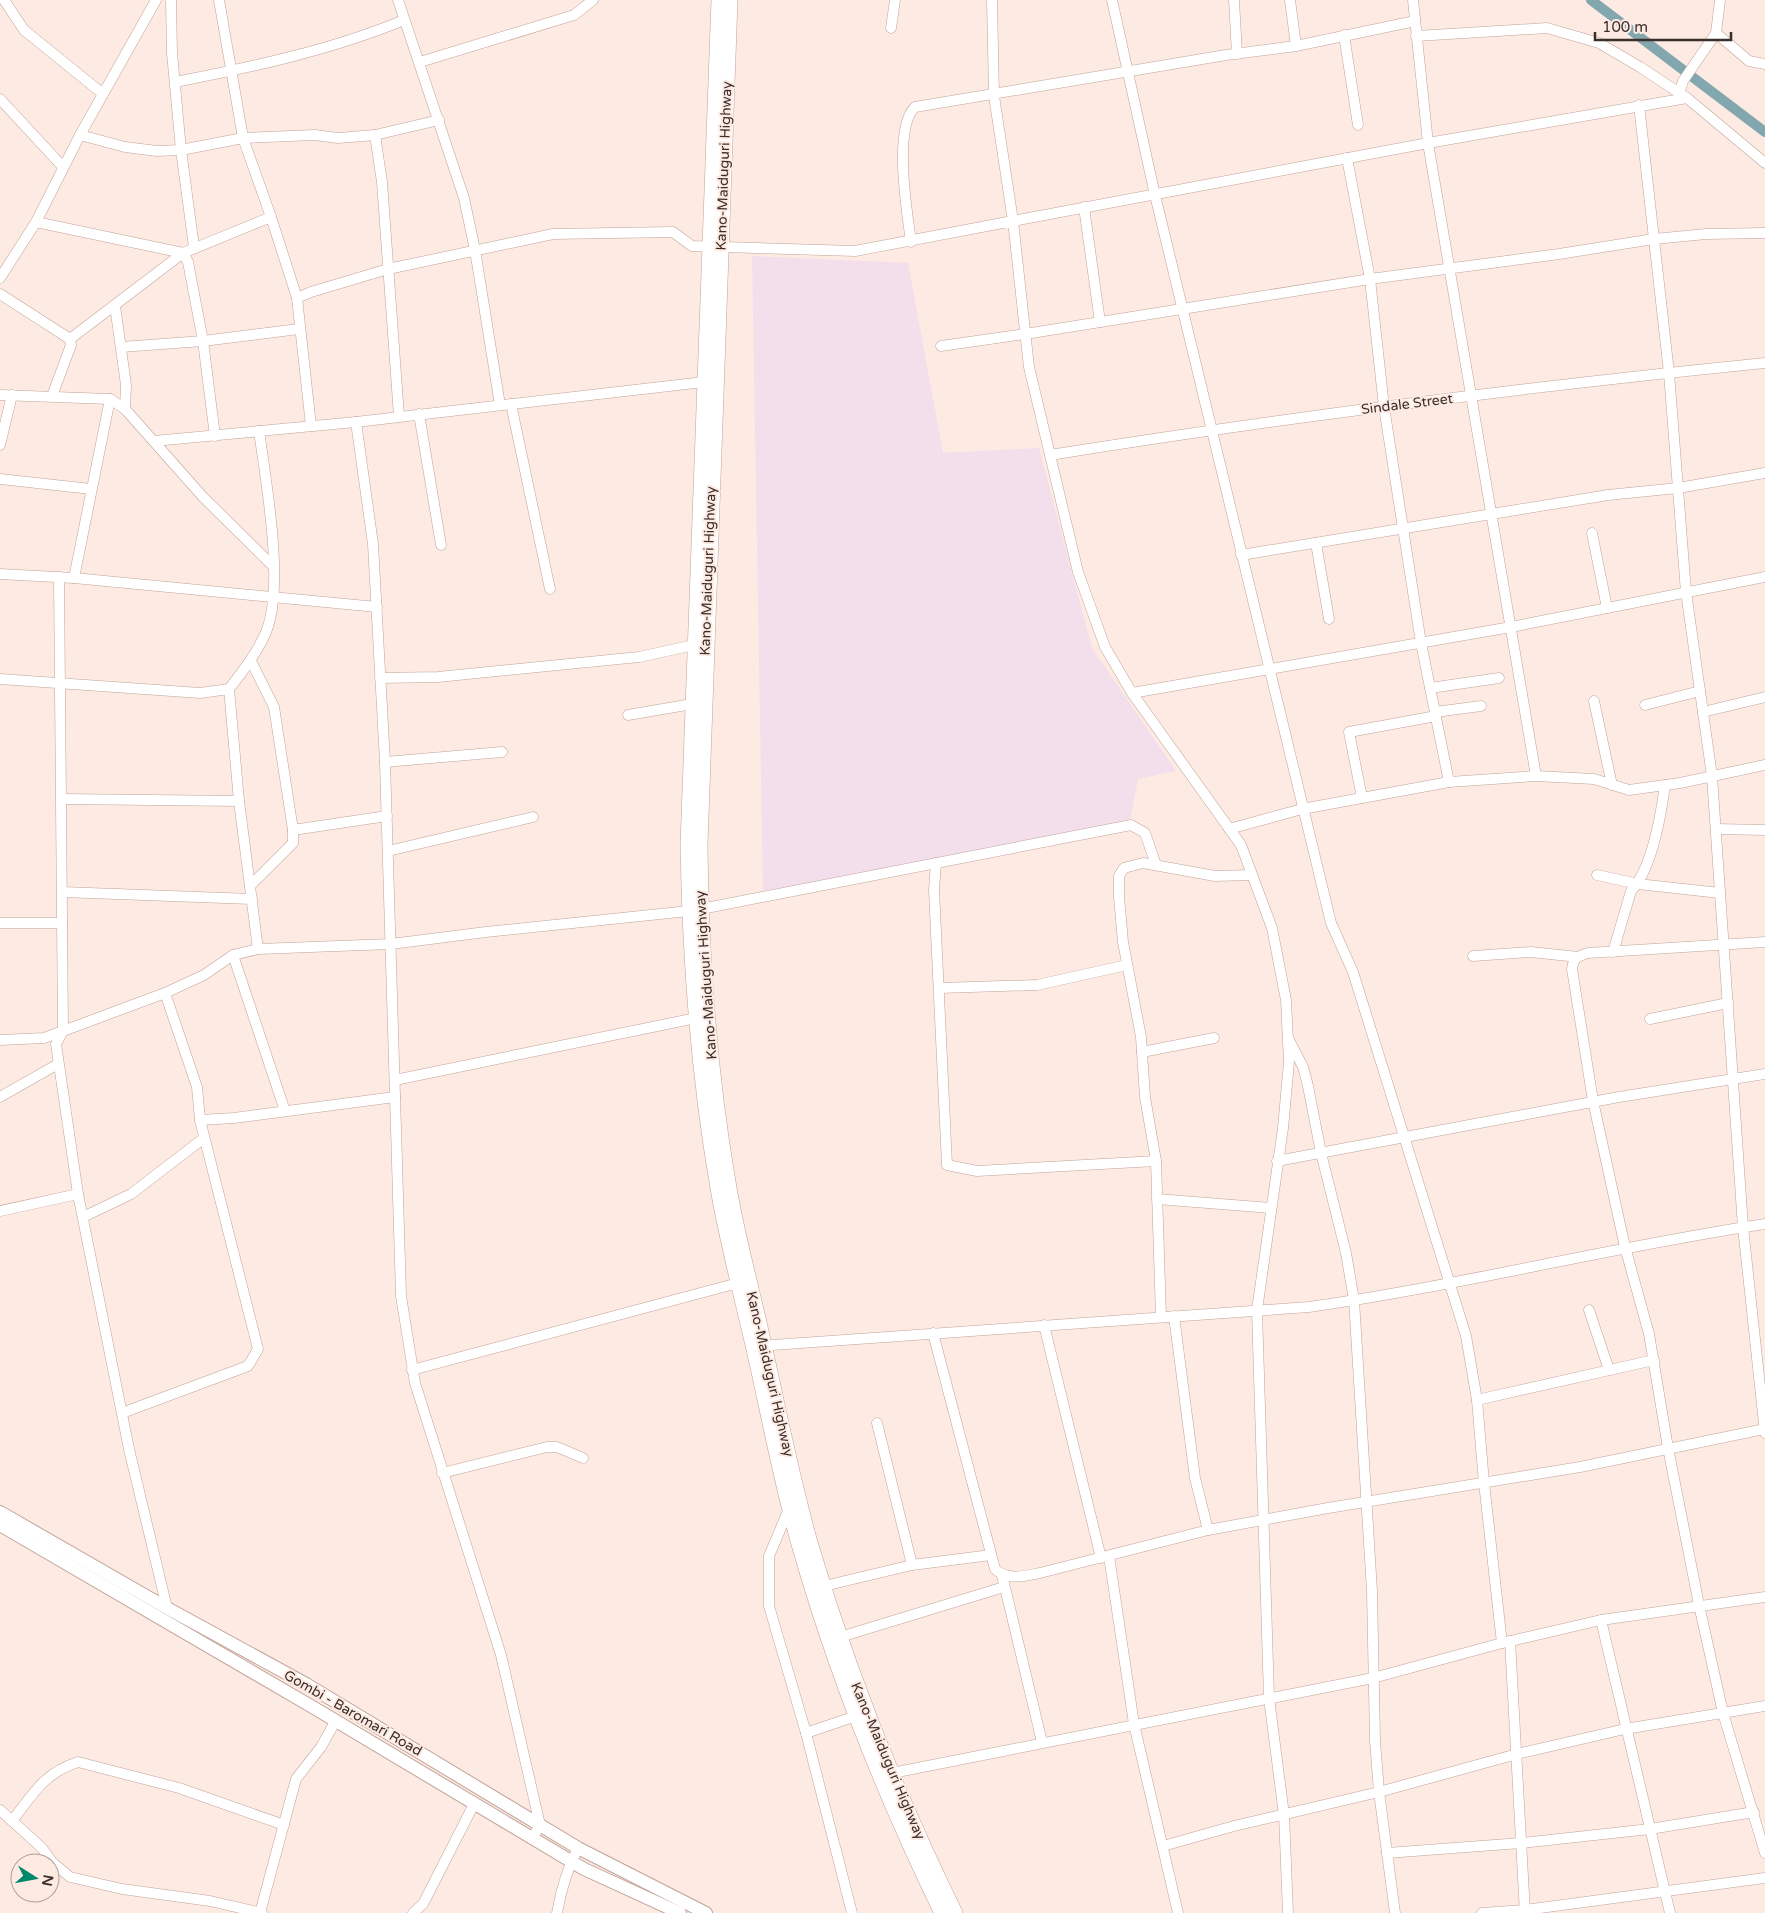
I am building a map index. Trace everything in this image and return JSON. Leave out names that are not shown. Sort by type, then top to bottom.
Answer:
[{"type":"highway","name":"Kano-Maiduguri Highway","points":[[719,0],[715,246],[701,761],[695,910],[696,1018],[711,1149],[738,1283],[759,1346],[800,1506],[824,1586],[886,1774],[942,1913]]},
{"type":"highway","name":"Kano-Maiduguri Highway","points":[[730,0],[715,246],[704,382],[688,845],[720,1130],[789,1509],[828,1641],[856,1716],[955,1913]]},
{"type":"main road","name":"Gombi - Baromari Road","points":[[0,1512],[33,1537],[335,1722],[571,1862],[680,1913]]},
{"type":"main road","name":"Gombi - Baromari Road","points":[[0,1525],[33,1537],[306,1684],[578,1848],[706,1913]]},
{"type":"street","points":[[4,0],[24,30],[103,94]]},
{"type":"street","points":[[171,0],[181,150],[194,247]]},
{"type":"street","points":[[219,0],[243,138],[297,298],[311,426]]},
{"type":"street","points":[[398,0],[464,198],[475,250],[500,405]]},
{"type":"street","points":[[420,62],[574,15],[593,0]]},
{"type":"street","points":[[891,28],[895,0]]},
{"type":"street","points":[[992,0],[994,96],[1013,222],[1029,367],[1078,572],[1105,647],[1132,694],[1241,845],[1272,928],[1286,1000],[1289,1062],[1283,1128],[1257,1310],[1265,1520],[1269,1698],[1284,1815],[1288,1913]]},
{"type":"street","points":[[1112,0],[1155,195],[1302,809],[1331,922],[1353,972],[1451,1282],[1466,1336],[1477,1400],[1484,1483],[1506,1642],[1517,1754],[1525,1911]]},
{"type":"street","points":[[1234,0],[1237,54]]},
{"type":"street","points":[[1290,0],[1296,46]]},
{"type":"street","points":[[1413,0],[1428,143],[1536,776]]},
{"type":"street","points":[[1683,96],[1683,81],[1716,33],[1720,0]]},
{"type":"street","points":[[0,278],[36,222],[80,135],[154,1]]},
{"type":"street","points":[[175,82],[232,71],[364,37],[404,20]]},
{"type":"street","points":[[910,242],[903,175],[905,123],[909,113],[915,107],[994,96],[1237,54],[1296,46],[1415,21]]},
{"type":"street","points":[[1416,36],[1547,28],[1599,43],[1640,67],[1683,96],[1765,163]]},
{"type":"street","points":[[1716,33],[1750,61],[1765,64]]},
{"type":"street","points":[[1344,36],[1358,125]]},
{"type":"street","points":[[297,298],[311,292],[388,270],[553,234],[673,232],[692,246],[855,251],[1683,96]]},
{"type":"street","points":[[0,99],[63,167]]},
{"type":"street","points":[[933,1333],[995,1569],[1002,1575],[1021,1577],[1208,1530],[1580,1467],[1765,1430],[1743,1227],[1712,776],[1686,592],[1669,373],[1639,105]]},
{"type":"street","points":[[80,135],[125,147],[157,151],[181,150],[243,138],[315,135],[338,138],[374,135],[439,120]]},
{"type":"street","points":[[374,135],[382,182],[395,339],[399,416]]},
{"type":"street","points":[[1347,158],[1370,278],[1384,406],[1421,643],[1449,782]]},
{"type":"street","points":[[1084,208],[1100,322]]},
{"type":"street","points":[[70,339],[183,253],[194,247],[271,218]]},
{"type":"street","points":[[36,222],[183,253],[188,262],[203,341],[215,436]]},
{"type":"street","points":[[941,346],[1370,278],[1706,234],[1765,233]]},
{"type":"street","points":[[0,294],[70,339],[71,345],[52,396]]},
{"type":"street","points":[[115,306],[126,385],[125,409]]},
{"type":"street","points":[[121,347],[203,341],[299,330]]},
{"type":"street","name":"Sindale Street","points":[[1050,456],[1211,429],[1384,406],[1765,363]]},
{"type":"street","points":[[154,441],[356,422],[704,382]]},
{"type":"street","points":[[0,395],[110,399],[125,409],[203,497],[273,566]]},
{"type":"street","points":[[0,445],[12,395]]},
{"type":"street","points":[[74,578],[110,399]]},
{"type":"street","points":[[511,404],[550,589]]},
{"type":"street","points":[[420,414],[441,545]]},
{"type":"street","points":[[356,422],[373,544],[377,607],[387,816],[402,1296],[412,1370],[442,1473],[501,1655],[540,1825],[532,1839]]},
{"type":"street","points":[[258,949],[239,801],[229,689],[250,661],[266,630],[272,597],[273,566],[269,509],[259,432]]},
{"type":"street","points":[[1242,555],[1404,528],[1491,516],[1608,495],[1678,488],[1765,473]]},
{"type":"street","points":[[0,479],[92,489]]},
{"type":"street","points":[[1592,533],[1607,608]]},
{"type":"street","points":[[1316,543],[1329,619]]},
{"type":"street","points":[[0,574],[74,578],[377,607]]},
{"type":"street","points":[[60,577],[63,1031],[56,1044],[58,1064],[78,1194],[122,1413],[167,1608]]},
{"type":"street","points":[[1132,694],[1511,627],[1765,577]]},
{"type":"street","points":[[380,678],[438,677],[631,658],[694,645]]},
{"type":"street","points":[[250,661],[274,707],[294,830],[293,843],[250,886]]},
{"type":"street","points":[[1430,688],[1499,678]]},
{"type":"street","points":[[0,679],[61,681],[200,693],[229,689]]},
{"type":"street","points":[[1645,704],[1700,691]]},
{"type":"street","points":[[1703,712],[1765,697]]},
{"type":"street","points":[[1594,701],[1612,785]]},
{"type":"street","points":[[628,715],[692,704]]},
{"type":"street","points":[[1362,798],[1348,732],[1481,706]]},
{"type":"street","points":[[385,762],[502,752]]},
{"type":"street","points":[[1229,829],[1302,809],[1449,782],[1536,776],[1594,779],[1629,790],[1665,785],[1765,764]]},
{"type":"street","points":[[1613,952],[1631,891],[1638,884],[1658,830],[1665,785]]},
{"type":"street","points":[[62,799],[239,801]]},
{"type":"street","points":[[294,830],[387,816]]},
{"type":"street","points":[[388,851],[533,816]]},
{"type":"street","points":[[0,1040],[44,1038],[165,993],[204,975],[233,955],[258,949],[391,944],[695,910],[1132,825],[1145,833],[1156,865]]},
{"type":"street","points":[[1716,829],[1765,830]]},
{"type":"street","points":[[936,863],[934,890],[947,1165],[977,1171],[1156,1161]]},
{"type":"street","points":[[1161,1317],[1156,1161],[1145,1097],[1142,1052],[1127,965],[1119,897],[1119,876],[1124,868],[1134,864],[1156,865],[1215,876],[1252,875]]},
{"type":"street","points":[[1598,875],[1638,884],[1720,893]]},
{"type":"street","points":[[62,892],[252,899]]},
{"type":"street","points":[[0,923],[62,923]]},
{"type":"street","points":[[1473,956],[1531,952],[1578,956],[1588,953],[1765,942]]},
{"type":"street","points":[[233,955],[285,1111]]},
{"type":"street","points":[[1578,956],[1573,962],[1572,969],[1593,1101],[1625,1247],[1649,1334],[1668,1448],[1699,1605],[1723,1713],[1765,1853]]},
{"type":"street","points":[[939,988],[1036,985],[1127,965]]},
{"type":"street","points":[[122,1413],[248,1366],[258,1349],[204,1138],[200,1120],[197,1087],[165,993]]},
{"type":"street","points":[[1650,1019],[1728,1003]]},
{"type":"street","points":[[395,1080],[696,1018]]},
{"type":"street","points":[[1142,1052],[1214,1038]]},
{"type":"street","points":[[1288,1038],[1303,1067],[1320,1153],[1346,1253],[1354,1300],[1368,1502],[1373,1678],[1379,1792],[1395,1913]]},
{"type":"street","points":[[0,1097],[58,1064]]},
{"type":"street","points":[[1277,1161],[1593,1101],[1765,1074]]},
{"type":"street","points":[[200,1120],[395,1097]]},
{"type":"street","points":[[83,1217],[131,1194],[204,1138]]},
{"type":"street","points":[[0,1211],[78,1194]]},
{"type":"street","points":[[1157,1200],[1271,1208]]},
{"type":"street","points":[[759,1346],[1257,1310],[1354,1300],[1625,1247],[1765,1224]]},
{"type":"street","points":[[412,1370],[738,1283]]},
{"type":"street","points":[[1588,1310],[1609,1370]]},
{"type":"street","points":[[1174,1316],[1195,1478],[1208,1530]]},
{"type":"street","points":[[1044,1326],[1105,1557],[1134,1724],[1178,1913]]},
{"type":"street","points":[[1477,1400],[1654,1360]]},
{"type":"street","points":[[877,1423],[912,1565]]},
{"type":"street","points":[[442,1473],[547,1447],[557,1447],[583,1458]]},
{"type":"street","points":[[789,1509],[768,1556],[769,1606],[806,1733],[852,1913]]},
{"type":"street","points":[[824,1586],[912,1565],[991,1554]]},
{"type":"street","points":[[1002,1575],[1042,1742]]},
{"type":"street","points":[[840,1637],[1004,1587]]},
{"type":"street","points":[[886,1774],[1373,1678],[1506,1642],[1601,1620],[1765,1597]]},
{"type":"street","points":[[1601,1620],[1625,1729],[1670,1913]]},
{"type":"street","points":[[1163,1846],[1379,1792],[1517,1754],[1625,1729],[1765,1706]]},
{"type":"street","points":[[806,1733],[856,1716]]},
{"type":"street","points":[[0,1810],[42,1848],[52,1862],[70,1877],[122,1889],[210,1901],[261,1913],[296,1779],[321,1747],[335,1722]]},
{"type":"street","points":[[12,1821],[48,1775],[63,1766],[78,1762],[179,1788],[284,1825]]},
{"type":"street","points":[[412,1913],[423,1904],[474,1804]]},
{"type":"street","points":[[1387,1853],[1521,1843],[1650,1830],[1754,1812]]},
{"type":"street","points":[[557,1913],[561,1890],[578,1848]]},
{"type":"street","points":[[1482,1913],[1525,1911],[1765,1878]]},
{"type":"shaded area","points":[[752,256],[908,263],[943,453],[1039,448],[1092,648],[1176,771],[1138,779],[1129,826],[763,891]]},
{"type":"waterway","points":[[1591,0],[1765,132]]}]
